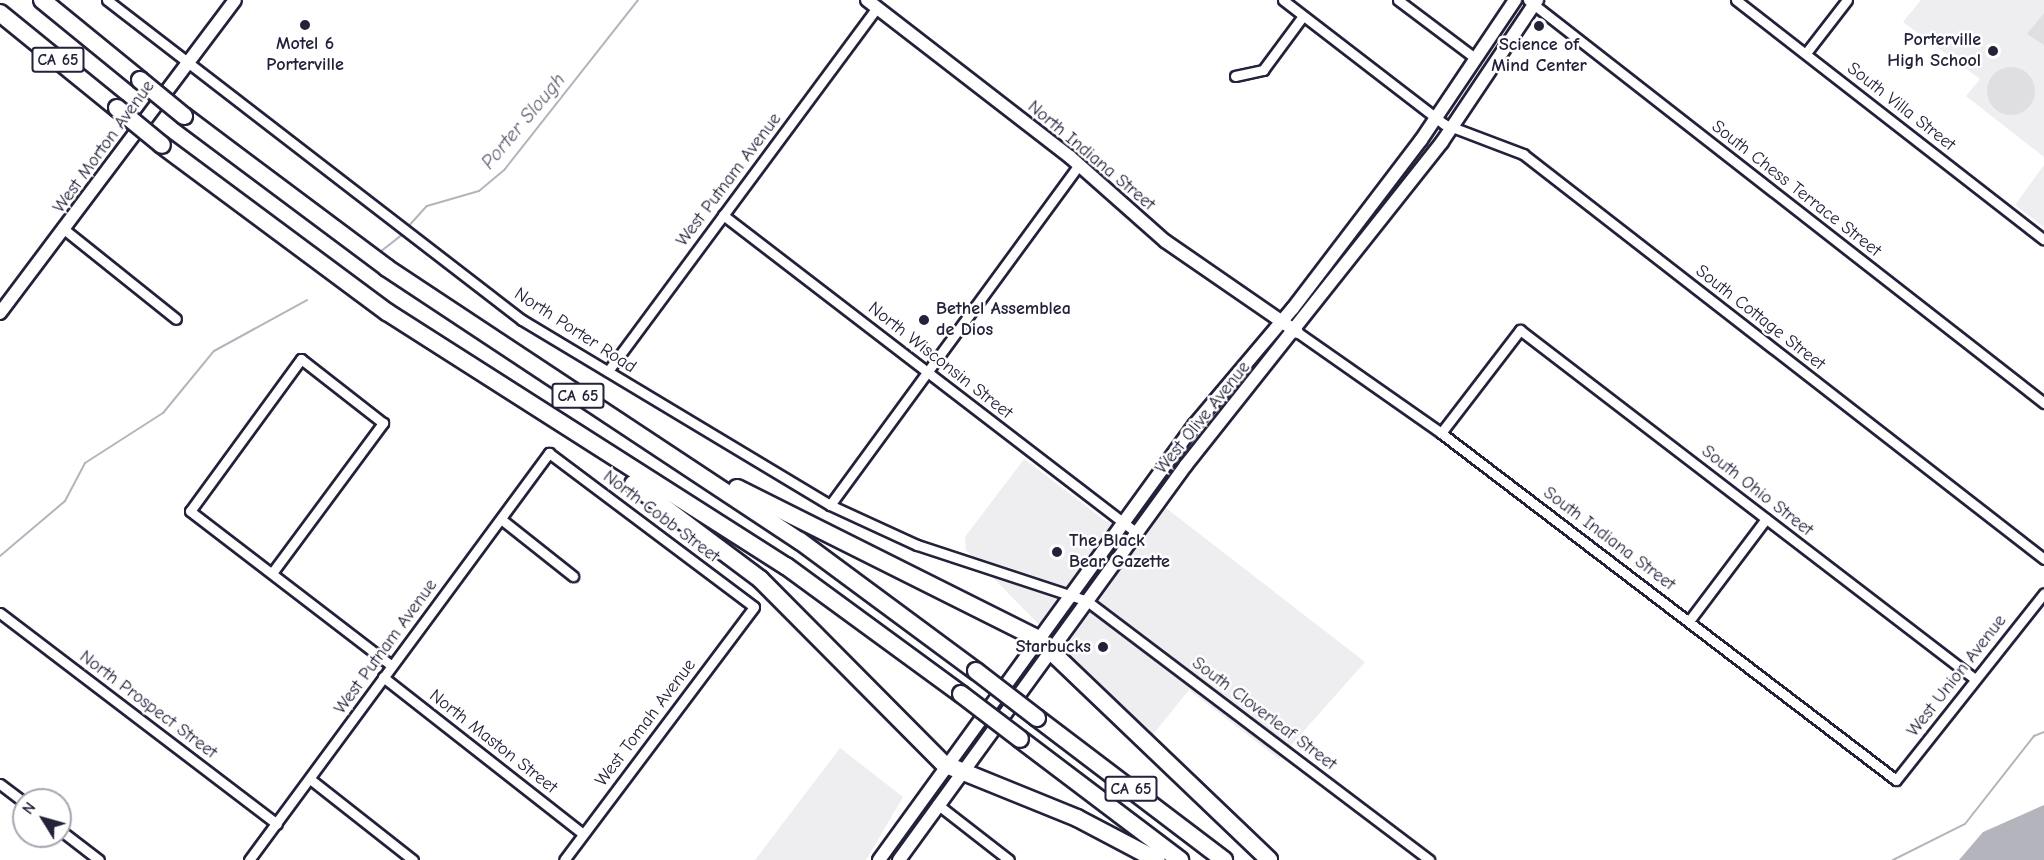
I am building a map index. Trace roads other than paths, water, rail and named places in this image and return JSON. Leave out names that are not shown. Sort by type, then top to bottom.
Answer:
[{"type":"highway","name":"CA 65","points":[[42,0],[184,116],[387,268],[800,541],[976,671],[1224,860]]},
{"type":"highway","name":"CA 65","points":[[0,13],[162,145],[349,285],[556,425],[786,566],[961,694],[1180,860]]},
{"type":"highway","points":[[571,391],[780,512],[1037,638],[1269,860]]},
{"type":"highway","points":[[556,425],[760,579],[944,764],[958,773],[1077,818],[1156,860]]},
{"type":"main road","name":"West Morton Avenue","points":[[0,312],[65,230],[235,0]]},
{"type":"main road","name":"West Olive Avenue","points":[[899,860],[958,773],[1051,649],[1122,522],[1210,404],[1282,321],[1444,123],[1475,58],[1515,0]]},
{"type":"main road","name":"West Olive Avenue","points":[[879,860],[888,854],[944,764],[1037,638],[1137,533],[1224,416],[1297,332],[1444,123],[1533,2]]},
{"type":"main road","name":"North Indiana Street","points":[[872,4],[1079,165],[1165,241],[1297,332]]},
{"type":"street","name":"North Porter Road","points":[[107,0],[522,320],[830,505],[917,545],[1079,596]]},
{"type":"street","name":"South Cottage Street","points":[[1282,0],[1444,123],[1523,154],[2044,559]]},
{"type":"street","points":[[1398,0],[1475,58]]},
{"type":"street","name":"South Villa Street","points":[[1736,0],[2044,240]]},
{"type":"street","points":[[1806,53],[1847,0]]},
{"type":"street","name":"South Chess Terrace Street","points":[[1533,2],[2044,403]]},
{"type":"street","name":"West Putnam Avenue","points":[[608,371],[723,215],[872,4]]},
{"type":"street","points":[[1235,76],[1263,70],[1303,16]]},
{"type":"street","points":[[830,505],[1079,165]]},
{"type":"street","name":"North Wisconsin Street","points":[[723,215],[1137,533]]},
{"type":"street","points":[[65,230],[176,319]]},
{"type":"street","name":"South Ohio Street","points":[[1441,433],[1520,330],[1975,679]]},
{"type":"street","name":"South Indiana Street","points":[[1297,332],[1441,433],[1896,780]]},
{"type":"street","points":[[272,573],[383,423],[301,359],[190,511],[392,665]]},
{"type":"street","name":"West Putnam Avenue","points":[[249,860],[549,453]]},
{"type":"street","name":"North Cobb Street","points":[[549,453],[754,607]]},
{"type":"street","points":[[501,519],[573,576]]},
{"type":"street","points":[[1689,621],[1766,519]]},
{"type":"street","name":"West Union Avenue","points":[[1896,780],[2044,593]]},
{"type":"street","name":"South Cloverleaf Street","points":[[1079,596],[1429,860]]},
{"type":"street","name":"West Tomah Avenue","points":[[564,860],[754,607]]},
{"type":"street","name":"North Prospect Street","points":[[0,613],[277,824]]},
{"type":"street","name":"North Maston Street","points":[[383,677],[583,834]]},
{"type":"street","points":[[310,779],[413,860]]},
{"type":"street","points":[[937,804],[1009,860]]},
{"type":"street","points":[[72,839],[99,860]]},
{"type":"waterway","name":"Porter Slough","points":[[406,229],[427,206],[479,191],[505,169],[638,0]]},
{"type":"waterway","name":"Porter Slough","points":[[380,252],[403,234]]},
{"type":"waterway","name":"Porter Slough","points":[[0,556],[65,501],[85,463],[163,413],[214,351],[307,300]]},
{"type":"waterway","points":[[1893,860],[1965,824],[2034,736],[2044,732]]},
{"type":"place","name":"Motel 6 Porterville","points":[[305,25]]},
{"type":"place","name":"Science of Mind Center","points":[[1539,26]]},
{"type":"place","name":"Porterville High School","points":[[1993,51]]},
{"type":"place","name":"Bethel Assemblea de Dios","points":[[924,320]]},
{"type":"place","name":"The Black Bear Gazette","points":[[1057,552]]},
{"type":"place","name":"Starbucks","points":[[1103,647]]}]
